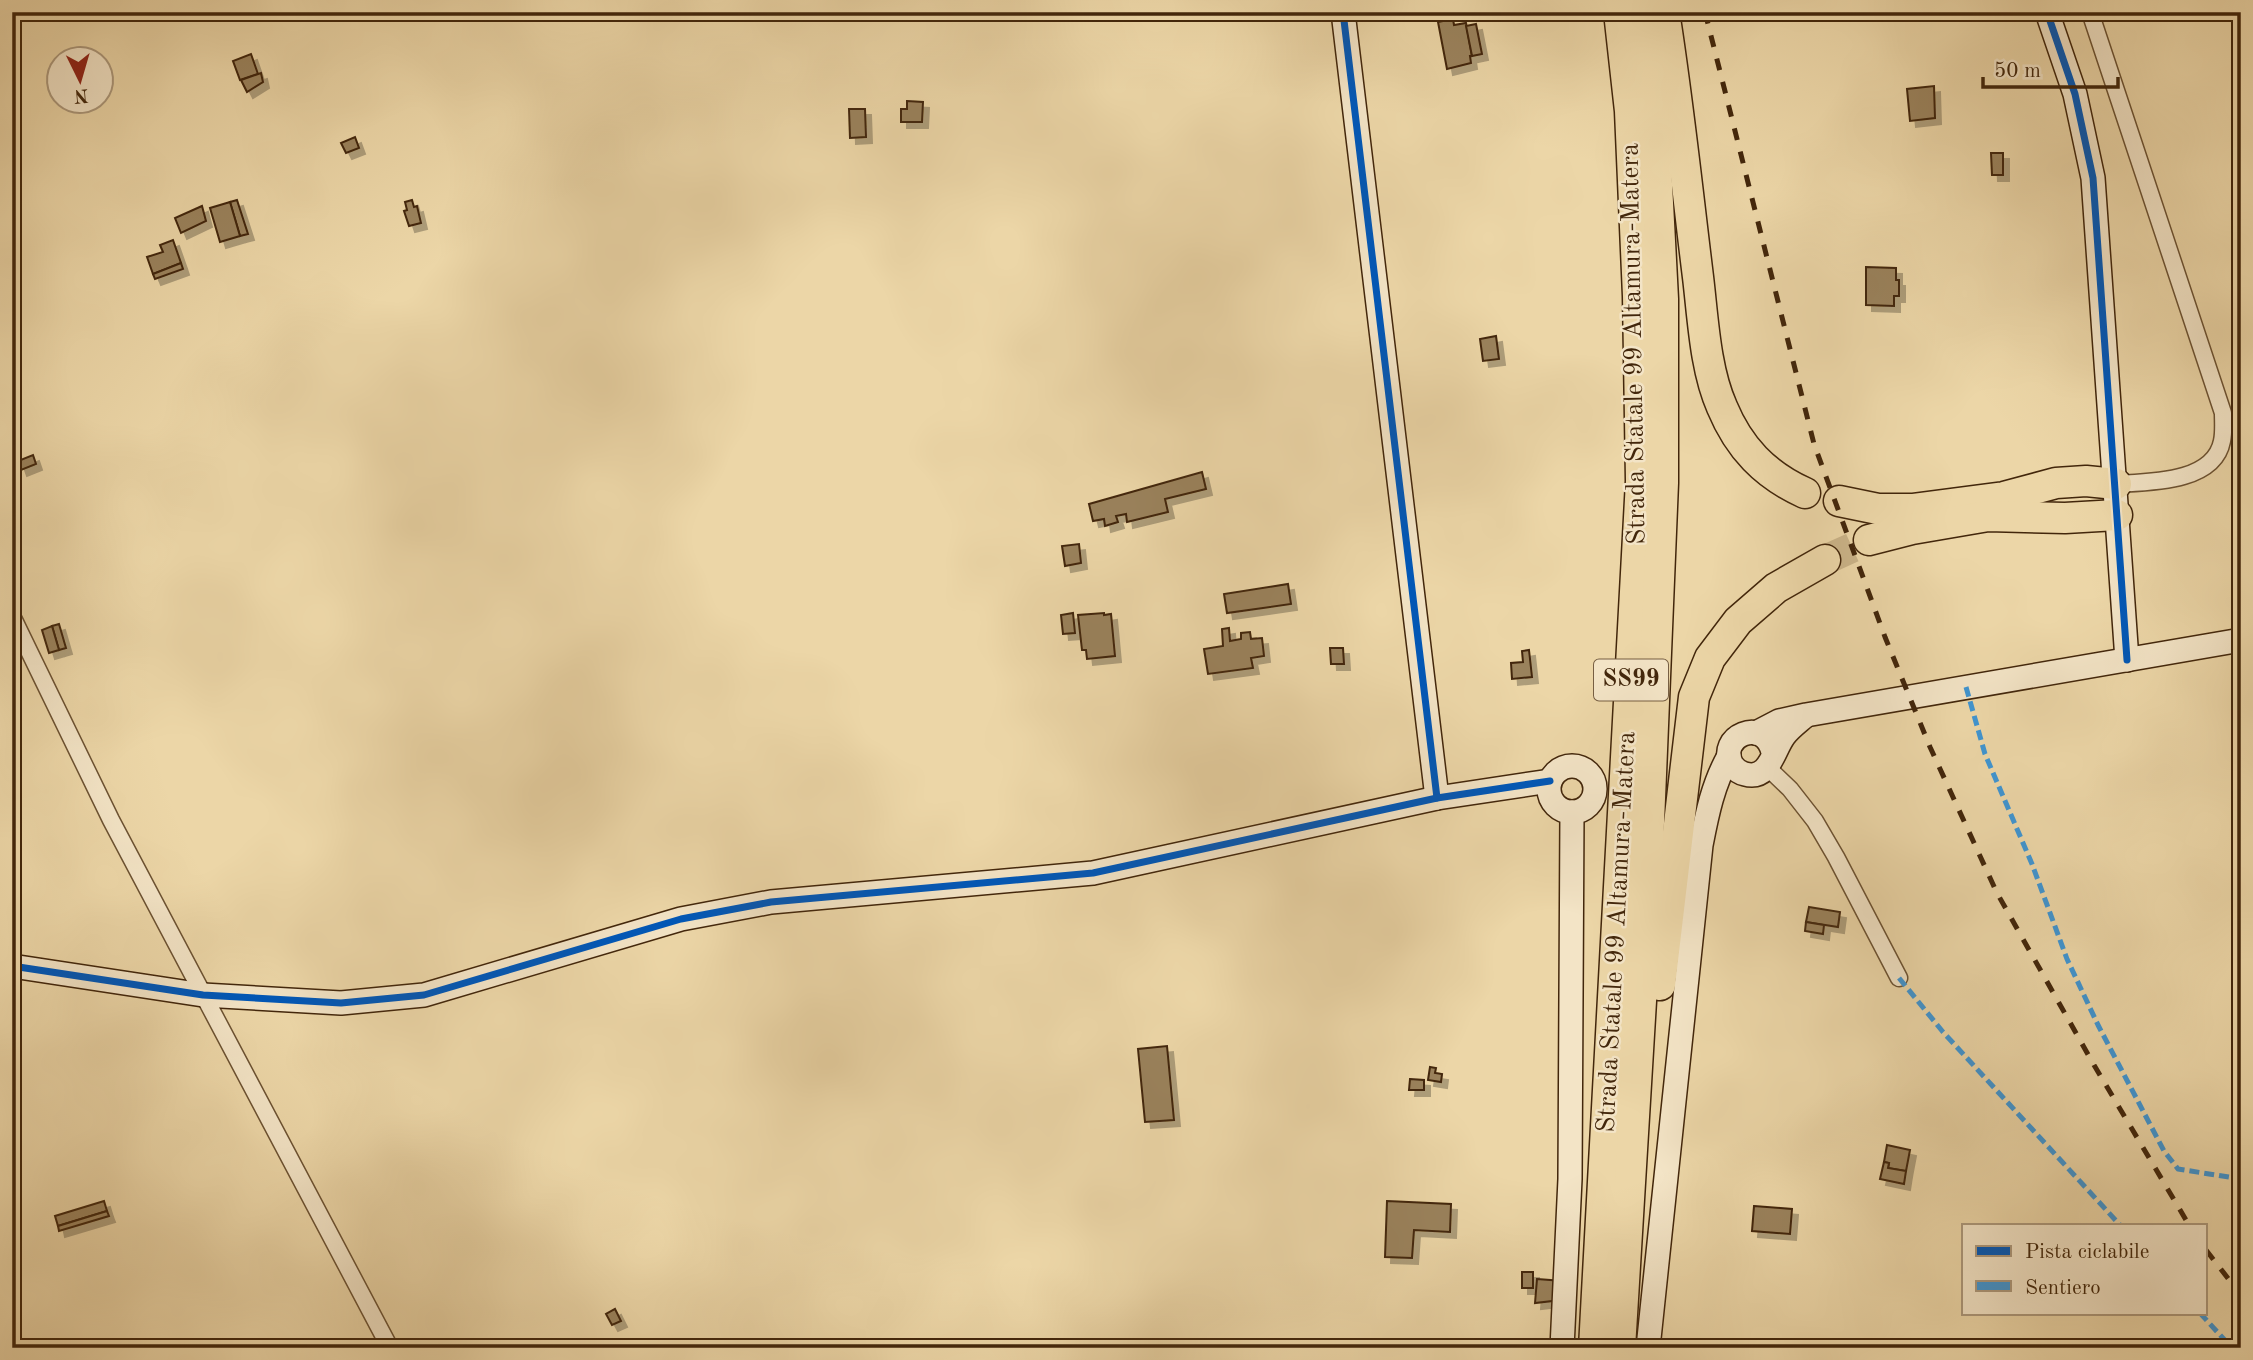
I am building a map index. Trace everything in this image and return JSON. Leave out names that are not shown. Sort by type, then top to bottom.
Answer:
[{"type":"highway","name":"Strada Statale 99 Altamura-Matera","points":[[1594,1348],[1641,481],[1638,296],[1630,124],[1619,12]]},
{"type":"highway","name":"SS99","points":[[1620,1348],[1643,954],[1663,483],[1663,299],[1653,107],[1641,12]]},
{"type":"highway","points":[[1664,12],[1676,87],[1706,345],[1721,406],[1748,451],[1765,470],[1785,484],[1805,492]]},
{"type":"highway","points":[[1839,501],[1878,509],[1912,509],[2004,497],[2056,483],[2086,481],[2116,484]]},
{"type":"highway","points":[[1869,540],[1912,529],[1988,516],[2066,518],[2117,515]]},
{"type":"highway","points":[[1629,1200],[1657,1012],[1693,697],[1710,658],[1738,621],[1776,588],[1825,560]]},
{"type":"street","points":[[1343,12],[1437,798]]},
{"type":"street","points":[[2047,12],[2075,94],[2094,177],[2127,660]]},
{"type":"street","points":[[2091,12],[2224,413],[2222,442],[2214,459],[2199,471],[2163,482],[2116,484]]},
{"type":"street","points":[[12,616],[111,820],[390,1348]]},
{"type":"street","points":[[1648,1348],[1701,845],[1719,775],[1737,738],[1742,734],[1756,733],[1779,721],[1806,715],[2241,640]]},
{"type":"street","points":[[1709,807],[1731,783],[1746,775],[1758,774],[1786,733],[1806,715]]},
{"type":"street","points":[[1756,733],[1768,740],[1770,760],[1815,821],[1899,978]]},
{"type":"street","points":[[1729,756],[1735,768],[1746,775]]},
{"type":"street","points":[[1567,766],[1589,772],[1595,786],[1592,801],[1586,807],[1572,812],[1564,811],[1549,795],[1550,781],[1554,774],[1567,766]]},
{"type":"street","points":[[12,966],[203,995],[341,1003],[424,995],[681,919],[771,902],[1094,873],[1437,798],[1550,781]]},
{"type":"street","points":[[1562,1348],[1570,1178],[1572,812]]},
{"type":"building","points":[[1453,19],[1454,25],[1466,23],[1472,56],[1471,63],[1447,69],[1438,22]]},
{"type":"building","points":[[1476,24],[1482,54],[1472,56],[1466,26]]},
{"type":"building","points":[[251,54],[258,74],[240,80],[233,61]]},
{"type":"building","points":[[261,73],[263,82],[247,92],[241,80]]},
{"type":"building","points":[[1934,86],[1935,118],[1910,121],[1907,89]]},
{"type":"building","points":[[907,101],[923,102],[922,122],[901,122],[901,109],[907,109]]},
{"type":"building","points":[[849,109],[865,109],[866,137],[850,138]]},
{"type":"building","points":[[355,137],[359,148],[346,153],[341,143]]},
{"type":"building","points":[[1991,153],[2003,153],[2003,175],[1992,175]]},
{"type":"building","points":[[237,200],[248,234],[240,236],[230,202]]},
{"type":"building","points":[[412,200],[414,207],[417,206],[421,223],[409,226],[404,211],[407,210],[405,202]]},
{"type":"building","points":[[230,202],[240,236],[220,242],[210,208]]},
{"type":"building","points":[[202,206],[206,221],[181,233],[175,218]]},
{"type":"building","points":[[173,240],[181,263],[153,274],[147,257],[163,252],[160,245]]},
{"type":"building","points":[[181,263],[183,269],[155,279],[153,274]]},
{"type":"building","points":[[1866,267],[1896,268],[1899,296],[1894,296],[1894,306],[1866,305]]},
{"type":"building","points":[[1496,336],[1499,359],[1483,361],[1480,339]]},
{"type":"building","points":[[33,455],[36,464],[21,470],[18,461]]},
{"type":"building","points":[[1202,472],[1206,489],[1165,499],[1168,512],[1127,522],[1126,514],[1116,516],[1118,522],[1105,526],[1104,519],[1093,521],[1089,504]]},
{"type":"building","points":[[1079,544],[1081,563],[1065,566],[1062,546]]},
{"type":"building","points":[[1288,584],[1291,604],[1227,613],[1224,594]]},
{"type":"building","points":[[1073,613],[1075,633],[1063,634],[1061,615]]},
{"type":"building","points":[[1111,614],[1115,656],[1087,659],[1086,650],[1082,650],[1078,615]]},
{"type":"building","points":[[59,624],[66,648],[59,650],[52,626]]},
{"type":"building","points":[[52,626],[59,650],[49,653],[42,630]]},
{"type":"building","points":[[1229,628],[1230,641],[1241,639],[1241,633],[1250,632],[1251,639],[1262,638],[1264,656],[1251,658],[1253,668],[1208,674],[1204,649],[1223,646],[1222,629]]},
{"type":"building","points":[[1330,648],[1343,648],[1344,664],[1331,664]]},
{"type":"building","points":[[1529,650],[1532,677],[1512,679],[1511,663],[1523,662],[1522,651]]},
{"type":"building","points":[[1809,907],[1840,912],[1838,927],[1806,922]]},
{"type":"building","points":[[1806,922],[1824,925],[1823,934],[1805,931]]},
{"type":"building","points":[[1167,1046],[1174,1120],[1145,1122],[1138,1049]]},
{"type":"building","points":[[1430,1067],[1436,1068],[1435,1073],[1442,1074],[1441,1082],[1428,1080]]},
{"type":"building","points":[[1410,1079],[1424,1080],[1424,1090],[1409,1090]]},
{"type":"building","points":[[1887,1145],[1910,1150],[1906,1171],[1888,1168],[1889,1163],[1884,1162]]},
{"type":"building","points":[[1884,1162],[1889,1163],[1888,1168],[1906,1171],[1904,1184],[1880,1179]]},
{"type":"building","points":[[104,1201],[107,1211],[58,1226],[55,1216]]},
{"type":"building","points":[[1387,1201],[1451,1204],[1450,1232],[1414,1230],[1412,1258],[1385,1257]]},
{"type":"building","points":[[1754,1206],[1792,1209],[1790,1234],[1752,1231]]},
{"type":"building","points":[[107,1211],[109,1216],[59,1231],[58,1226]]},
{"type":"building","points":[[1522,1272],[1533,1272],[1533,1288],[1522,1288]]},
{"type":"building","points":[[1537,1279],[1563,1281],[1561,1300],[1535,1303]]},
{"type":"building","points":[[615,1309],[621,1321],[612,1325],[606,1314]]},
{"type":"tunnel","points":[[1825,560],[1869,540]]},
{"type":"railway","points":[[1705,12],[1814,444],[1885,637],[1930,747],[1997,893],[2094,1065],[2188,1224]]},
{"type":"railway","points":[[2208,1253],[2241,1295]]},
{"type":"marked path","points":[[1966,687],[1985,754],[2032,864],[2067,959],[2164,1151],[2178,1169],[2241,1179]]},
{"type":"marked path","points":[[1899,978],[1943,1032],[2119,1224]]},
{"type":"marked path","points":[[2201,1314],[2232,1348]]},
{"type":"cycle path","points":[[1343,12],[1437,798]]},
{"type":"cycle path","points":[[2047,12],[2075,94],[2093,178],[2127,660]]},
{"type":"cycle path","points":[[12,966],[203,995],[341,1003],[424,995],[681,919],[771,902],[1093,873],[1437,798],[1550,781]]}]
